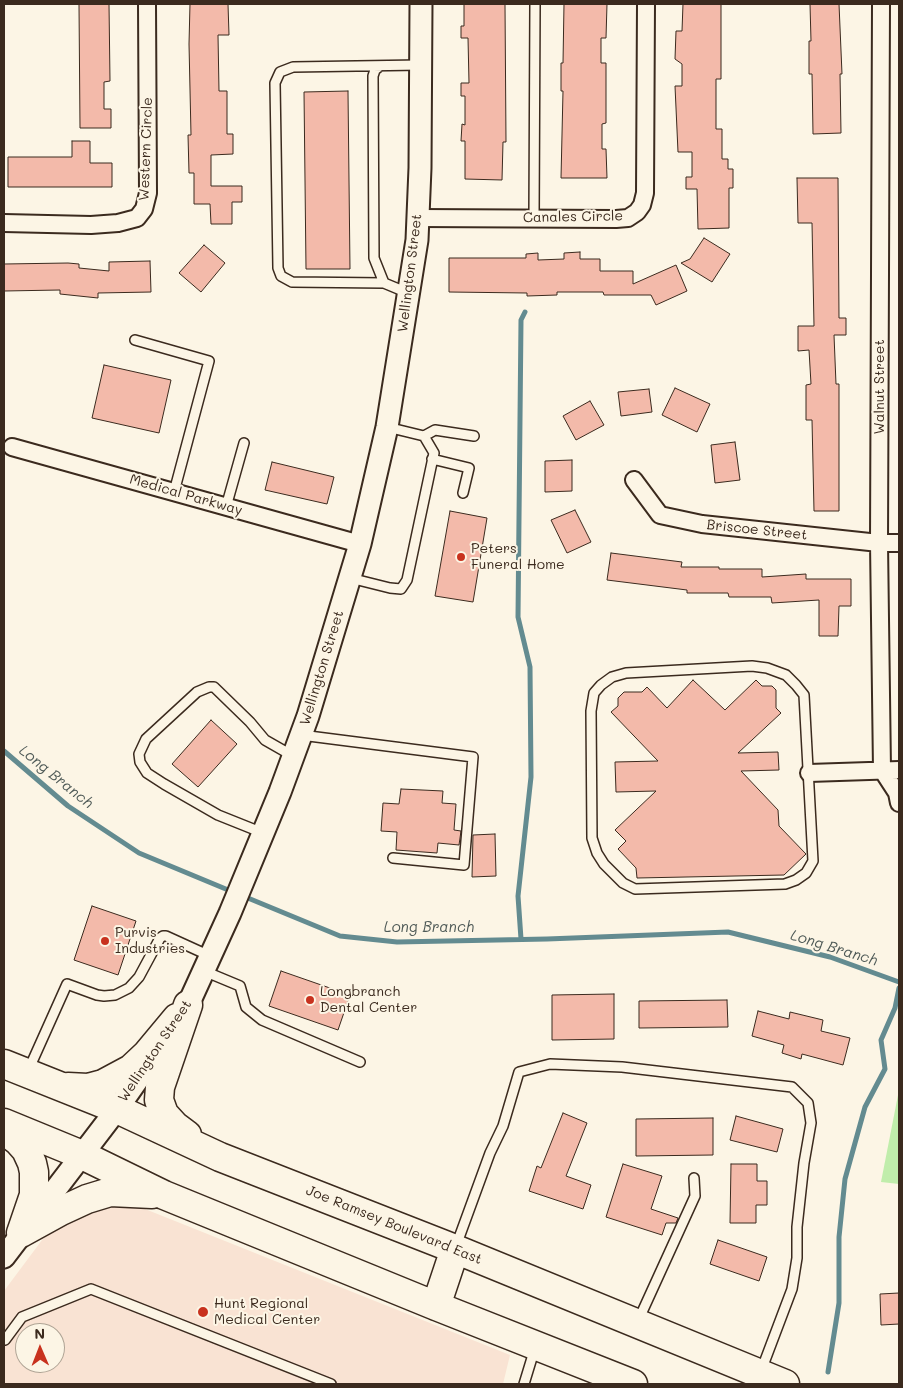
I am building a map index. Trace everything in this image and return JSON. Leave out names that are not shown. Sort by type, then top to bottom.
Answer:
[{"type":"highway","points":[[61,1087],[88,1088],[116,1079],[131,1069],[147,1054],[188,1005]]},
{"type":"highway","points":[[188,1005],[160,1087],[159,1100],[164,1114],[175,1126],[220,1157]]},
{"type":"highway","name":"Joe Ramsey Boulevard East","points":[[16,1069],[117,1109],[220,1157],[455,1249],[785,1384]]},
{"type":"highway","points":[[4,1123],[82,1155],[164,1195],[633,1384]]},
{"type":"highway","points":[[4,1130],[26,1150],[32,1162],[34,1172],[34,1195],[21,1234]]},
{"type":"highway","points":[[21,1234],[87,1198],[110,1192],[164,1195]]},
{"type":"highway","points":[[436,1306],[455,1249]]},
{"type":"street","name":"Western Circle","points":[[4,223],[91,225],[118,223],[137,218],[144,209],[148,193],[147,4]]},
{"type":"street","name":"Wellington Street","points":[[4,1257],[117,1109],[188,1005],[246,875],[301,735],[360,544],[387,427],[409,293],[417,240],[418,218],[421,4]]},
{"type":"street","name":"Canales Circle","points":[[418,218],[628,218],[637,212],[642,205],[645,193],[646,4]]},
{"type":"street","name":"Walnut Street","points":[[881,4],[880,544],[882,770]]},
{"type":"street","name":"Medical Parkway","points":[[12,447],[360,544]]},
{"type":"street","name":"Briscoe Street","points":[[634,480],[660,515],[702,524],[880,544],[899,543]]},
{"type":"street","points":[[882,770],[896,793],[899,803]]},
{"type":"street","points":[[809,773],[899,770]]},
{"type":"lane","points":[[534,218],[535,4]]},
{"type":"lane","points":[[409,293],[384,283],[292,282],[282,276],[278,268],[275,84],[280,72],[293,67],[420,65]]},
{"type":"lane","points":[[380,66],[372,76],[374,258],[384,283]]},
{"type":"lane","points":[[135,340],[209,361],[174,492]]},
{"type":"lane","points":[[387,427],[424,436],[435,430],[474,436]]},
{"type":"lane","points":[[350,577],[390,588],[401,589],[407,580],[434,453],[424,436]]},
{"type":"lane","points":[[226,507],[244,443]]},
{"type":"lane","points":[[432,459],[469,468],[463,493]]},
{"type":"lane","points":[[752,666],[767,668],[786,675],[804,695],[809,773],[813,861],[806,872],[796,880],[785,884],[635,889],[623,883],[604,864],[597,853],[592,838],[591,711],[594,693],[612,677],[626,672],[752,666]]},
{"type":"lane","points":[[263,833],[218,815],[164,784],[147,773],[140,762],[139,754],[146,739],[197,692],[208,687],[214,687],[266,740],[293,756]]},
{"type":"lane","points":[[301,735],[473,757],[464,866],[393,858]]},
{"type":"lane","points":[[16,1069],[67,984],[104,996],[115,995],[129,988],[139,977],[160,938],[163,936],[240,986],[246,1007],[262,1020],[360,1062]]},
{"type":"lane","points":[[455,1249],[490,1154],[503,1126],[519,1072],[550,1064],[622,1068],[792,1087],[808,1103],[811,1123],[804,1163],[797,1227],[796,1258],[792,1289],[760,1374]]},
{"type":"lane","points":[[637,1324],[695,1196],[694,1178]]},
{"type":"lane","points":[[5,1340],[22,1317],[91,1290],[331,1384]]},
{"type":"lane","points":[[524,1384],[535,1346]]},
{"type":"shaded area","name":"Hunt Regional Medical Center","points":[[125,1201],[510,1355],[503,1384],[4,1384],[4,1291],[48,1232],[59,1222]]},
{"type":"green space","points":[[899,1090],[899,1184],[881,1182]]},
{"type":"building","points":[[79,4],[109,4],[110,81],[104,82],[104,109],[111,109],[111,128],[80,128]]},
{"type":"building","points":[[190,4],[228,4],[229,35],[218,35],[219,91],[227,91],[227,134],[233,134],[233,154],[211,155],[211,186],[242,186],[242,202],[232,202],[232,224],[211,224],[210,204],[194,204],[194,173],[189,173],[188,135],[191,135]]},
{"type":"building","points":[[464,4],[505,4],[506,142],[503,142],[502,180],[465,179],[465,141],[461,141],[462,124],[465,125],[465,96],[461,96],[461,83],[469,83],[468,38],[461,38],[461,26],[464,26]]},
{"type":"building","points":[[564,4],[607,4],[606,38],[601,38],[601,63],[606,63],[606,123],[602,124],[602,149],[606,149],[607,178],[561,178],[563,91],[561,91],[561,63],[563,63]]},
{"type":"building","points":[[683,4],[721,4],[721,79],[716,79],[716,129],[722,129],[722,159],[728,159],[728,169],[733,169],[733,188],[729,188],[729,228],[698,229],[697,189],[686,189],[686,177],[692,177],[692,152],[678,152],[675,86],[682,86],[682,64],[675,59],[676,31],[682,31]]},
{"type":"building","points":[[810,4],[839,4],[842,74],[840,74],[841,133],[813,134],[812,74],[809,74],[809,41],[811,41]]},
{"type":"building","points":[[348,91],[350,269],[306,269],[304,92]]},
{"type":"building","points":[[72,141],[90,141],[90,163],[112,163],[112,187],[8,187],[8,157],[72,157]]},
{"type":"building","points":[[797,178],[838,178],[839,318],[846,318],[846,335],[834,335],[836,384],[839,384],[839,511],[814,511],[812,420],[806,420],[806,385],[811,384],[809,350],[798,351],[798,326],[814,326],[812,223],[798,223]]},
{"type":"building","points":[[704,238],[730,254],[712,282],[681,263],[690,259]]},
{"type":"building","points":[[204,245],[225,263],[201,292],[179,273]]},
{"type":"building","points":[[580,252],[580,259],[600,259],[600,271],[633,271],[633,284],[676,265],[687,291],[656,305],[651,295],[557,292],[557,295],[527,296],[527,293],[449,292],[449,258],[526,258],[526,254],[538,253],[538,260],[564,259],[564,253]]},
{"type":"building","points":[[150,261],[151,292],[98,293],[98,298],[60,294],[60,290],[4,291],[4,264],[68,263],[79,264],[79,268],[109,271],[109,262]]},
{"type":"building","points":[[104,365],[171,380],[159,433],[92,418]]},
{"type":"building","points":[[675,388],[710,404],[697,432],[662,415]]},
{"type":"building","points":[[649,389],[652,412],[621,416],[618,392]]},
{"type":"building","points":[[590,401],[604,425],[576,440],[563,416]]},
{"type":"building","points":[[735,442],[740,480],[715,483],[711,445]]},
{"type":"building","points":[[572,460],[572,491],[545,492],[545,461]]},
{"type":"building","points":[[272,462],[334,477],[327,504],[265,490]]},
{"type":"building","points":[[575,510],[591,542],[567,553],[551,520]]},
{"type":"building","name":"Peters Funeral Home","points":[[450,511],[487,518],[473,602],[435,596]]},
{"type":"building","points":[[611,553],[682,562],[681,567],[762,569],[762,577],[806,574],[806,579],[851,579],[851,606],[839,606],[838,636],[819,636],[819,600],[772,603],[771,597],[729,597],[728,593],[687,593],[687,590],[607,580]]},
{"type":"building","points":[[693,680],[725,710],[756,680],[762,686],[772,686],[776,690],[776,708],[781,713],[738,753],[778,752],[779,770],[741,771],[778,810],[779,826],[806,854],[784,875],[637,878],[636,868],[618,849],[626,841],[615,830],[656,791],[616,792],[615,762],[658,761],[611,712],[618,706],[618,698],[624,692],[642,692],[647,687],[667,708]]},
{"type":"building","points":[[211,720],[237,744],[198,787],[172,764]]},
{"type":"building","points":[[401,789],[443,791],[442,803],[456,804],[454,830],[461,831],[459,845],[438,843],[437,853],[396,850],[397,832],[381,831],[383,803],[399,804]]},
{"type":"building","points":[[495,834],[496,876],[472,877],[473,835]]},
{"type":"building","name":"Purvis Industries","points":[[92,906],[136,921],[118,975],[74,960]]},
{"type":"building","name":"Longbranch Dental Center","points":[[281,971],[350,995],[338,1030],[269,1006]]},
{"type":"building","points":[[614,994],[614,1039],[552,1040],[552,995]]},
{"type":"building","points":[[727,1000],[728,1027],[639,1028],[639,1001]]},
{"type":"building","points":[[758,1011],[789,1019],[790,1012],[823,1020],[821,1031],[850,1038],[843,1065],[802,1054],[801,1059],[782,1053],[784,1045],[752,1036]]},
{"type":"building","points":[[563,1113],[587,1123],[566,1176],[591,1185],[583,1209],[529,1191],[537,1166],[541,1168]]},
{"type":"building","points":[[736,1116],[783,1129],[777,1152],[730,1140]]},
{"type":"building","points":[[713,1118],[713,1155],[636,1156],[636,1119]]},
{"type":"building","points":[[623,1164],[662,1176],[651,1209],[678,1218],[676,1223],[666,1223],[662,1235],[606,1217]]},
{"type":"building","points":[[731,1164],[757,1164],[757,1181],[767,1181],[767,1205],[756,1205],[756,1223],[730,1223]]},
{"type":"building","points":[[718,1240],[767,1257],[759,1281],[710,1264]]},
{"type":"building","points":[[899,1293],[899,1324],[881,1325],[880,1294]]},
{"type":"waterway","points":[[521,939],[518,896],[531,777],[530,667],[518,617],[521,320],[525,312]]},
{"type":"waterway","name":"Long Branch","points":[[4,751],[68,806],[139,853],[233,892]]},
{"type":"waterway","name":"Long Branch","points":[[243,896],[340,936],[397,942],[547,939],[728,932],[830,957],[899,982]]},
{"type":"waterway","points":[[828,1372],[839,1303],[839,1237],[845,1179],[865,1107],[885,1069],[881,1040],[895,1008],[899,988]]},
{"type":"place","name":"Peters Funeral Home","points":[[461,557]]},
{"type":"place","name":"Purvis Industries","points":[[105,941]]},
{"type":"place","name":"Longbranch Dental Center","points":[[310,1000]]},
{"type":"place","name":"Hunt Regional Medical Center","points":[[203,1312]]}]
